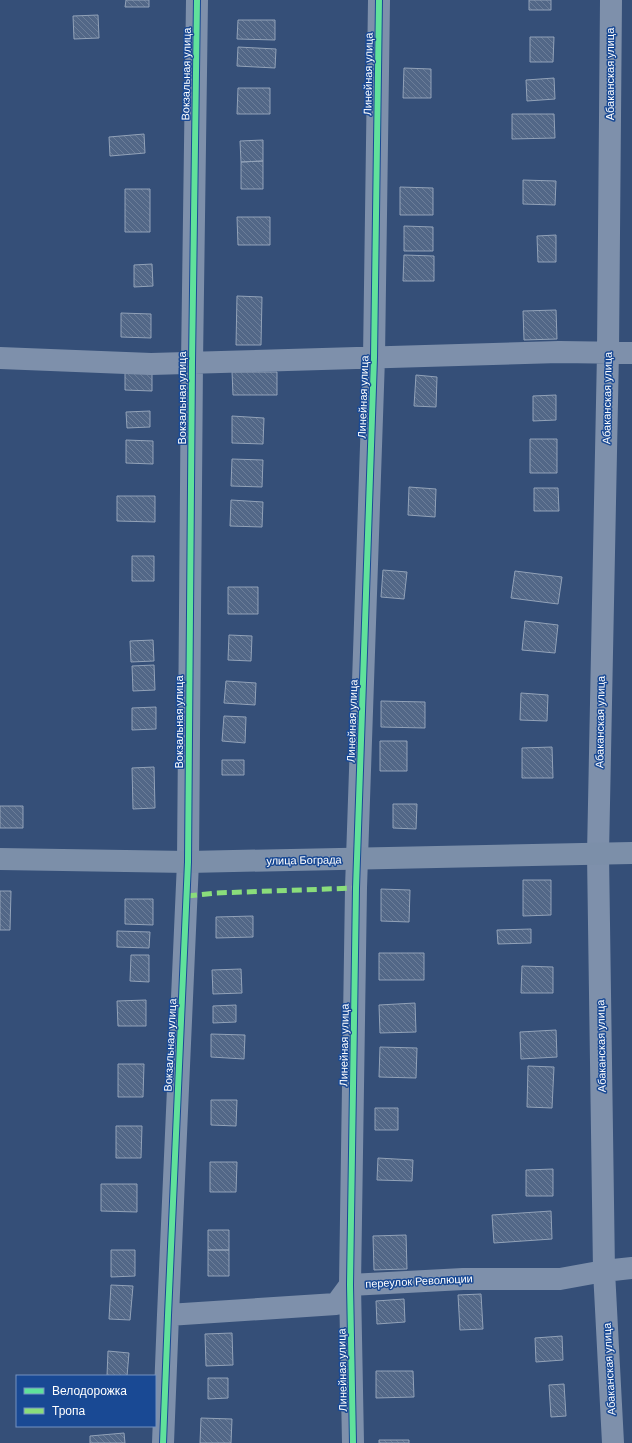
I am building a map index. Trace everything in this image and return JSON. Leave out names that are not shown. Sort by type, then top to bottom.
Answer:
[{"type":"main road","name":"улица Бограда","points":[[0,859],[188,862],[632,853]]},
{"type":"street","name":"Вокзальная улица","points":[[163,1443],[188,862],[192,363],[197,0]]},
{"type":"street","name":"Линейная улица","points":[[353,1443],[350,1285],[357,859],[374,358],[379,0]]},
{"type":"street","name":"Абаканская улица","points":[[611,0],[608,352],[598,854],[604,1270],[613,1443]]},
{"type":"street","points":[[0,358],[151,364],[559,352],[632,353]]},
{"type":"street","name":"переулок Революции","points":[[168,1315],[336,1304],[350,1285],[463,1278],[560,1279],[604,1270],[632,1268]]},
{"type":"building","points":[[126,0],[149,0],[149,7],[125,7]]},
{"type":"building","points":[[529,0],[551,0],[551,10],[529,10]]},
{"type":"building","points":[[98,15],[99,38],[74,39],[73,16]]},
{"type":"building","points":[[238,20],[275,20],[275,40],[237,39]]},
{"type":"building","points":[[530,37],[554,37],[553,62],[530,62]]},
{"type":"building","points":[[238,47],[276,49],[275,68],[237,66]]},
{"type":"building","points":[[404,68],[431,69],[431,98],[403,98]]},
{"type":"building","points":[[554,78],[555,99],[527,101],[526,80]]},
{"type":"building","points":[[238,88],[270,88],[270,114],[237,114]]},
{"type":"building","points":[[512,114],[554,114],[555,138],[512,139]]},
{"type":"building","points":[[144,134],[145,153],[110,156],[109,137]]},
{"type":"building","points":[[263,140],[263,161],[241,162],[240,141]]},
{"type":"building","points":[[263,161],[263,189],[241,189],[241,162]]},
{"type":"building","points":[[523,180],[556,181],[555,205],[523,204]]},
{"type":"building","points":[[400,187],[433,188],[433,215],[400,215]]},
{"type":"building","points":[[125,189],[150,189],[150,232],[125,232]]},
{"type":"building","points":[[237,217],[270,217],[270,245],[238,245]]},
{"type":"building","points":[[404,226],[433,227],[433,251],[404,251]]},
{"type":"building","points":[[556,235],[556,262],[538,262],[537,236]]},
{"type":"building","points":[[404,255],[434,256],[434,281],[403,281]]},
{"type":"building","points":[[152,264],[153,286],[134,287],[134,265]]},
{"type":"building","points":[[237,296],[262,297],[261,345],[236,345]]},
{"type":"building","points":[[556,310],[557,339],[524,340],[523,311]]},
{"type":"building","points":[[121,313],[151,314],[151,338],[121,337]]},
{"type":"building","points":[[232,372],[277,372],[277,395],[233,395]]},
{"type":"building","points":[[125,373],[152,373],[152,391],[125,390]]},
{"type":"building","points":[[416,375],[437,377],[436,407],[414,406]]},
{"type":"building","points":[[556,395],[556,420],[533,421],[533,396]]},
{"type":"building","points":[[150,411],[150,427],[127,428],[126,412]]},
{"type":"building","points":[[232,416],[264,418],[263,444],[232,443]]},
{"type":"building","points":[[530,439],[557,439],[557,473],[530,473]]},
{"type":"building","points":[[126,440],[153,441],[153,464],[126,463]]},
{"type":"building","points":[[232,459],[263,460],[262,487],[231,486]]},
{"type":"building","points":[[409,487],[436,489],[435,517],[408,515]]},
{"type":"building","points":[[534,488],[558,488],[559,511],[534,511]]},
{"type":"building","points":[[117,496],[155,496],[155,522],[117,521]]},
{"type":"building","points":[[231,500],[263,502],[262,527],[230,526]]},
{"type":"building","points":[[132,556],[154,556],[154,581],[132,581]]},
{"type":"building","points":[[383,570],[407,572],[404,599],[381,597]]},
{"type":"building","points":[[515,571],[562,577],[558,604],[511,598]]},
{"type":"building","points":[[228,587],[258,587],[258,614],[228,614]]},
{"type":"building","points":[[525,621],[558,625],[555,653],[522,650]]},
{"type":"building","points":[[229,635],[252,636],[251,661],[228,660]]},
{"type":"building","points":[[153,640],[154,661],[131,662],[130,641]]},
{"type":"building","points":[[154,665],[155,690],[133,691],[132,666]]},
{"type":"building","points":[[226,681],[256,683],[255,705],[224,703]]},
{"type":"building","points":[[521,693],[548,695],[547,721],[520,720]]},
{"type":"building","points":[[381,701],[425,702],[425,728],[381,727]]},
{"type":"building","points":[[156,707],[156,729],[132,730],[132,708]]},
{"type":"building","points":[[224,716],[246,717],[245,743],[222,741]]},
{"type":"building","points":[[380,741],[407,741],[407,771],[380,771]]},
{"type":"building","points":[[552,747],[553,778],[522,778],[522,748]]},
{"type":"building","points":[[222,760],[244,760],[244,775],[222,775]]},
{"type":"building","points":[[154,767],[155,808],[133,809],[132,768]]},
{"type":"building","points":[[393,804],[417,804],[416,829],[393,828]]},
{"type":"building","points":[[0,806],[23,806],[23,828],[0,828]]},
{"type":"building","points":[[523,880],[551,880],[551,915],[523,916]]},
{"type":"building","points":[[381,889],[410,890],[409,922],[381,921]]},
{"type":"building","points":[[0,891],[11,891],[10,930],[0,930]]},
{"type":"building","points":[[125,899],[153,899],[153,925],[125,924]]},
{"type":"building","points":[[253,916],[253,937],[216,938],[216,917]]},
{"type":"building","points":[[531,929],[531,943],[498,944],[497,930]]},
{"type":"building","points":[[117,931],[150,932],[149,948],[117,947]]},
{"type":"building","points":[[379,953],[424,953],[424,980],[379,980]]},
{"type":"building","points":[[131,955],[149,955],[149,982],[130,981]]},
{"type":"building","points":[[522,966],[553,967],[553,993],[521,993]]},
{"type":"building","points":[[241,969],[242,993],[213,994],[212,970]]},
{"type":"building","points":[[146,1000],[146,1026],[118,1026],[117,1001]]},
{"type":"building","points":[[415,1003],[416,1032],[380,1033],[379,1005]]},
{"type":"building","points":[[236,1005],[236,1022],[213,1023],[213,1006]]},
{"type":"building","points":[[556,1030],[557,1057],[521,1059],[520,1032]]},
{"type":"building","points":[[211,1034],[245,1035],[244,1059],[211,1057]]},
{"type":"building","points":[[380,1047],[417,1048],[416,1078],[379,1077]]},
{"type":"building","points":[[118,1064],[144,1064],[143,1097],[118,1097]]},
{"type":"building","points":[[528,1066],[554,1067],[552,1108],[527,1107]]},
{"type":"building","points":[[211,1100],[237,1100],[236,1126],[211,1125]]},
{"type":"building","points":[[375,1108],[398,1108],[398,1130],[375,1130]]},
{"type":"building","points":[[116,1126],[142,1126],[141,1158],[116,1158]]},
{"type":"building","points":[[378,1158],[413,1160],[412,1181],[377,1180]]},
{"type":"building","points":[[210,1162],[237,1162],[236,1192],[210,1192]]},
{"type":"building","points":[[553,1169],[553,1196],[526,1196],[526,1170]]},
{"type":"building","points":[[101,1184],[137,1184],[137,1212],[101,1211]]},
{"type":"building","points":[[551,1211],[552,1239],[494,1243],[492,1215]]},
{"type":"building","points":[[208,1230],[229,1230],[229,1250],[208,1250]]},
{"type":"building","points":[[406,1235],[407,1269],[374,1270],[373,1236]]},
{"type":"building","points":[[111,1250],[135,1250],[135,1276],[111,1277]]},
{"type":"building","points":[[208,1250],[229,1250],[229,1276],[208,1276]]},
{"type":"building","points":[[111,1285],[133,1286],[130,1320],[109,1319]]},
{"type":"building","points":[[481,1294],[483,1329],[460,1330],[458,1295]]},
{"type":"building","points":[[404,1299],[405,1322],[377,1324],[376,1301]]},
{"type":"building","points":[[232,1333],[233,1365],[206,1366],[205,1334]]},
{"type":"building","points":[[562,1336],[563,1360],[536,1362],[535,1338]]},
{"type":"building","points":[[108,1351],[129,1353],[127,1375],[107,1375]]},
{"type":"building","points":[[376,1371],[413,1371],[414,1397],[376,1398]]},
{"type":"building","points":[[208,1378],[228,1378],[228,1398],[208,1399]]},
{"type":"building","points":[[564,1384],[566,1416],[551,1417],[549,1385]]},
{"type":"building","points":[[201,1418],[232,1419],[231,1443],[200,1443]]},
{"type":"building","points":[[124,1433],[125,1443],[90,1443],[90,1436]]},
{"type":"building","points":[[379,1440],[409,1440],[409,1443],[379,1443]]},
{"type":"marked path","points":[[187,896],[216,893],[356,888]]},
{"type":"cycle path","points":[[163,1443],[188,862],[192,363],[197,0]]},
{"type":"cycle path","points":[[353,1443],[350,1285],[356,888],[374,358],[379,0]]}]
